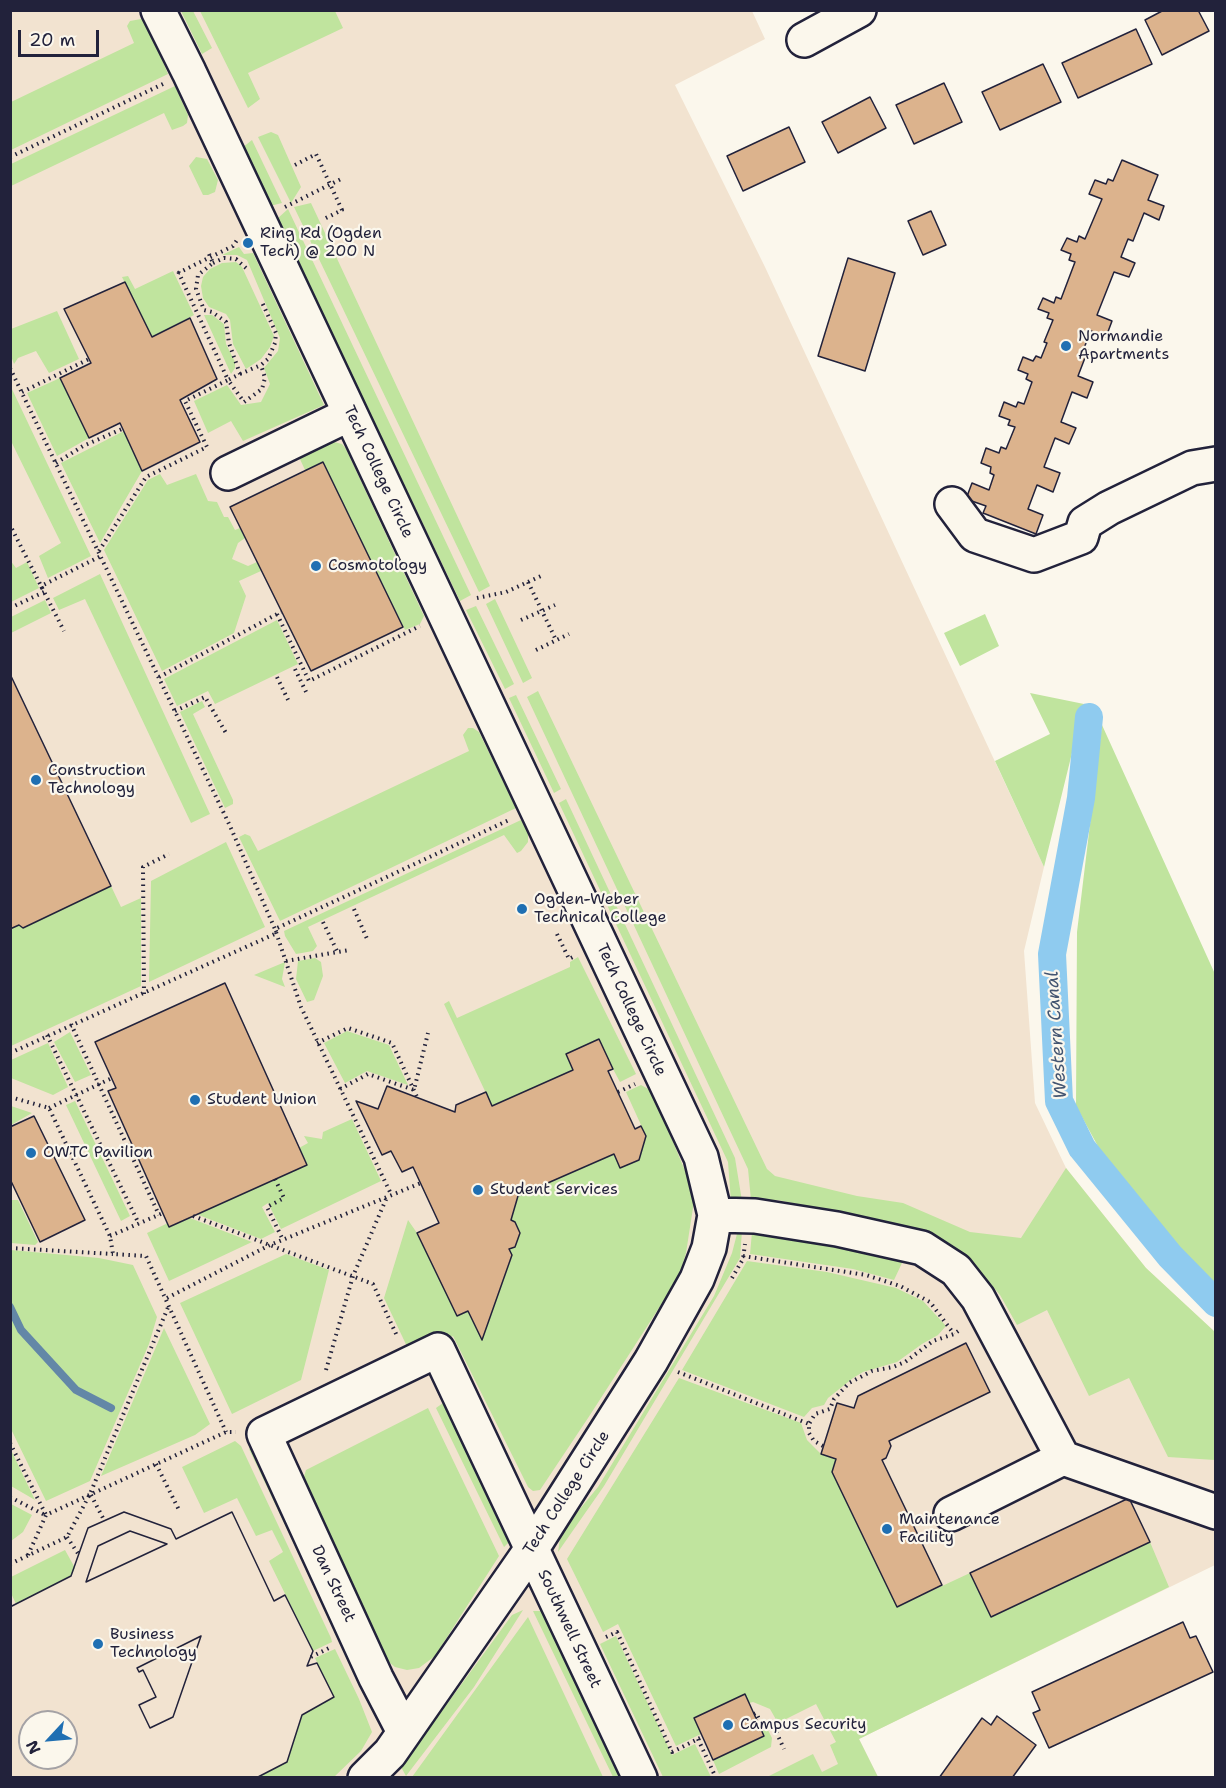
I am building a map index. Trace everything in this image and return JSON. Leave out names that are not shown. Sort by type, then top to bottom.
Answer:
[{"type":"street","name":"Tech College Circle","points":[[158,10],[701,1157],[715,1215],[708,1248],[697,1280],[651,1361],[531,1550],[390,1753],[365,1778]]},
{"type":"street","points":[[804,40],[858,10]]},
{"type":"street","points":[[228,472],[350,414]]},
{"type":"street","points":[[952,504],[975,535],[1034,555],[1081,537],[1085,523],[1109,508],[1192,468],[1215,464]]},
{"type":"street","points":[[715,1215],[742,1215],[837,1229],[922,1248],[956,1270],[978,1298],[1063,1458],[1215,1512]]},
{"type":"street","name":"Southwell Street","points":[[315,1409],[438,1350],[640,1778]]},
{"type":"street","points":[[264,1434],[315,1409]]},
{"type":"street","name":"Dan Street","points":[[264,1434],[376,1678],[404,1732]]},
{"type":"street","points":[[951,1514],[1063,1458]]},
{"type":"path","points":[[10,157],[172,80]]},
{"type":"path","points":[[296,165],[316,154],[342,210],[322,220]]},
{"type":"path","points":[[278,209],[289,206],[343,178]]},
{"type":"path","points":[[238,236],[233,246],[177,271],[228,380],[244,402],[262,388],[265,378],[261,365]]},
{"type":"path","points":[[210,255],[213,262]]},
{"type":"path","points":[[240,374],[229,343],[226,322],[212,312],[204,310],[196,289],[198,275],[213,262],[224,258],[236,259],[246,267],[250,277]]},
{"type":"path","points":[[41,586],[100,554],[146,477],[207,447],[185,401],[261,365],[268,359],[276,343],[276,333],[259,296]]},
{"type":"path","points":[[22,392],[89,359]]},
{"type":"path","points":[[10,368],[230,826],[276,931],[301,1007],[389,1195],[353,1276],[315,1409]]},
{"type":"path","points":[[56,463],[83,447],[122,429]]},
{"type":"path","points":[[12,529],[64,631]]},
{"type":"path","points":[[477,598],[506,592],[541,576]]},
{"type":"path","points":[[528,582],[556,640]]},
{"type":"path","points":[[10,608],[44,592]]},
{"type":"path","points":[[521,620],[555,605]]},
{"type":"path","points":[[159,677],[279,613],[309,681],[425,624]]},
{"type":"path","points":[[536,650],[569,634]]},
{"type":"path","points":[[295,669],[307,694]]},
{"type":"path","points":[[277,677],[289,702]]},
{"type":"path","points":[[175,711],[206,697],[226,733]]},
{"type":"path","points":[[10,1053],[71,1024],[144,994],[518,816]]},
{"type":"path","points":[[144,994],[143,867],[169,854]]},
{"type":"path","points":[[354,909],[368,941]]},
{"type":"path","points":[[323,922],[337,951]]},
{"type":"path","points":[[286,962],[349,950]]},
{"type":"path","points":[[71,1024],[161,1214],[110,1236]]},
{"type":"path","points":[[318,1043],[348,1028],[392,1042],[417,1097]]},
{"type":"path","points":[[414,1090],[428,1033]]},
{"type":"path","points":[[47,1035],[139,1224]]},
{"type":"path","points":[[340,1089],[368,1074],[414,1090]]},
{"type":"path","points":[[10,1096],[49,1108],[111,1078]]},
{"type":"path","points":[[49,1108],[110,1236],[113,1254]]},
{"type":"path","points":[[275,1179],[284,1198],[267,1207],[283,1239]]},
{"type":"path","points":[[166,1298],[283,1239],[421,1183]]},
{"type":"path","points":[[193,1216],[373,1284],[402,1346]]},
{"type":"path","points":[[10,1248],[146,1256],[226,1432]]},
{"type":"path","points":[[743,1256],[866,1275],[900,1286],[930,1302],[954,1334],[933,1341],[905,1362],[872,1371],[841,1391],[834,1399],[830,1409],[815,1414],[809,1424],[809,1433],[814,1441],[823,1446]]},
{"type":"path","points":[[10,1564],[67,1537],[90,1494],[170,1305]]},
{"type":"path","points":[[676,1371],[809,1424]]},
{"type":"path","points":[[28,1555],[46,1515],[226,1432],[264,1434]]},
{"type":"path","points":[[10,1443],[46,1515]]},
{"type":"path","points":[[156,1464],[178,1510]]},
{"type":"path","points":[[90,1494],[104,1520]]},
{"type":"path","points":[[10,1497],[46,1515]]},
{"type":"path","points":[[67,1537],[79,1555]]},
{"type":"path","points":[[603,1639],[617,1632],[672,1752],[700,1738],[716,1778]]},
{"type":"path","points":[[311,1657],[338,1644]]},
{"type":"path","points":[[754,1714],[756,1713],[763,1727],[773,1725],[784,1749]]},
{"type":"shaded area","name":"Ogden-Weber Technical College","points":[[11,11],[752,11],[765,39],[675,85],[765,267],[1044,867],[1024,951],[1035,1103],[1066,1168],[1146,1268],[1215,1332],[1215,1565],[859,1739],[878,1777],[11,1778]]},
{"type":"green space","points":[[181,11],[193,11],[212,48],[202,54]]},
{"type":"green space","points":[[200,11],[335,11],[343,28],[248,73],[260,99],[248,108]]},
{"type":"green space","points":[[141,19],[146,22],[168,74],[11,150],[11,102],[134,43],[127,26],[130,21]]},
{"type":"green space","points":[[175,86],[188,115],[187,123],[183,126],[172,130],[164,113],[11,186],[11,164]]},
{"type":"green space","points":[[271,132],[278,135],[301,187],[291,203],[258,137]]},
{"type":"green space","points":[[252,140],[282,203],[270,206],[242,148]]},
{"type":"green space","points":[[196,157],[207,159],[218,180],[215,192],[208,195],[203,195],[189,166]]},
{"type":"green space","points":[[311,203],[490,586],[479,592],[294,207]]},
{"type":"green space","points":[[288,209],[471,595],[460,601],[277,219]]},
{"type":"green space","points":[[239,247],[244,254],[253,253],[324,405],[243,441],[231,421],[208,433],[194,401],[227,385],[241,405],[261,402],[270,384],[264,368],[278,351],[280,338],[247,260],[237,255],[222,255]]},
{"type":"green space","points":[[236,262],[242,267],[274,336],[270,347],[261,359],[246,369],[233,344],[230,320],[226,314],[209,307],[203,298],[201,286],[203,277],[210,269],[222,263]]},
{"type":"green space","points":[[173,271],[194,315],[152,337],[122,277],[128,276],[135,289]]},
{"type":"green space","points":[[57,311],[79,359],[49,373],[36,351],[18,358],[14,364],[11,356],[11,329]]},
{"type":"green space","points":[[204,315],[212,315],[224,324],[226,344],[235,362],[235,368],[231,374]]},
{"type":"green space","points":[[60,378],[89,438],[57,456],[27,393]]},
{"type":"green space","points":[[11,387],[91,556],[48,578],[39,556],[61,543],[11,441]]},
{"type":"green space","points":[[124,431],[142,471],[100,543],[61,463]]},
{"type":"green space","points":[[334,442],[342,444],[346,449],[424,616],[420,624],[405,630],[323,462],[305,470],[299,457]]},
{"type":"green space","points":[[160,474],[167,485],[196,474],[208,501],[217,502],[224,517],[228,517],[235,530],[240,528],[245,538],[238,543],[232,559],[248,566],[257,562],[261,571],[239,581],[246,596],[234,633],[162,671],[104,550],[148,480]]},
{"type":"green space","points":[[10,560],[16,568],[27,562],[39,588],[11,602]]},
{"type":"green space","points":[[100,574],[210,814],[191,823],[85,599],[59,610],[53,598]]},
{"type":"green space","points":[[495,599],[532,678],[523,683],[486,604]]},
{"type":"green space","points":[[45,600],[51,613],[11,633],[11,617]]},
{"type":"green space","points":[[476,606],[514,684],[505,689],[466,610]]},
{"type":"green space","points":[[985,614],[999,646],[960,666],[944,633]]},
{"type":"green space","points":[[277,620],[298,664],[215,704],[208,691],[177,706],[164,679]]},
{"type":"green space","points":[[538,691],[767,1169],[775,1176],[857,1196],[903,1203],[970,1232],[1021,1238],[1066,1168],[1146,1268],[1215,1332],[1215,1460],[1168,1457],[1129,1378],[1089,1396],[1047,1310],[1017,1325],[1000,1295],[965,1254],[921,1230],[778,1200],[751,1200],[748,1169],[527,697]]},
{"type":"green space","points":[[1030,693],[1084,704],[1044,867],[995,761],[1050,734]]},
{"type":"green space","points":[[516,695],[561,789],[554,793],[509,698]]},
{"type":"green space","points":[[202,701],[205,707],[193,714],[233,800],[233,804],[225,808],[180,712]]},
{"type":"green space","points":[[1102,725],[1215,974],[1215,1291],[1113,1174],[1076,1106],[1077,932]]},
{"type":"green space","points":[[468,728],[479,732],[516,808],[280,921],[239,837],[245,834],[250,836],[258,851],[469,751],[463,735]]},
{"type":"green space","points":[[566,799],[735,1158],[742,1201],[731,1202],[728,1162],[559,803]]},
{"type":"green space","points":[[521,820],[528,832],[528,842],[517,853],[504,835],[308,927],[317,946],[313,951],[296,954],[285,936],[284,931]]},
{"type":"green space","points":[[226,842],[265,927],[149,982],[151,881]]},
{"type":"green space","points":[[111,886],[121,907],[141,898],[141,986],[11,1046],[10,929],[19,925],[23,928]]},
{"type":"green space","points":[[578,957],[636,1074],[620,1082],[613,1069],[573,1070],[492,1106],[444,1004],[449,1001],[457,1018],[570,967],[570,962]]},
{"type":"green space","points":[[315,958],[321,962],[323,976],[314,1000],[307,1002],[296,979],[298,961]]},
{"type":"green space","points":[[285,962],[282,979],[285,987],[254,975]]},
{"type":"green space","points":[[347,1031],[389,1045],[408,1085],[367,1071],[345,1083],[324,1043]]},
{"type":"green space","points":[[70,1032],[91,1075],[75,1082],[54,1042]]},
{"type":"green space","points":[[48,1043],[68,1087],[53,1095],[11,1078],[11,1060]]},
{"type":"green space","points":[[641,1085],[652,1091],[695,1195],[686,1253],[680,1273],[666,1297],[540,1490],[533,1491],[528,1487],[453,1336],[412,1357],[384,1298],[408,1220],[417,1233],[457,1316],[468,1311],[482,1339],[512,1256],[509,1249],[515,1247],[520,1233],[515,1222],[511,1220],[518,1196],[614,1154],[620,1168],[639,1160],[646,1136],[626,1092]]},
{"type":"green space","points":[[75,1101],[130,1216],[121,1221],[66,1105]]},
{"type":"green space","points":[[11,1106],[32,1113],[11,1125]]},
{"type":"green space","points":[[352,1119],[381,1181],[281,1229],[268,1203],[262,1207],[275,1232],[261,1239],[196,1214],[307,1164],[299,1148],[308,1143],[304,1136],[322,1139],[323,1132]]},
{"type":"green space","points":[[10,1197],[12,1200],[18,1200],[38,1242],[35,1245],[11,1243]]},
{"type":"green space","points":[[190,1218],[252,1242],[169,1281],[147,1233],[168,1223],[170,1227]]},
{"type":"green space","points":[[738,1230],[742,1231],[740,1258],[604,1486],[558,1552],[561,1532],[598,1487],[714,1296],[732,1253]]},
{"type":"green space","points":[[752,1232],[805,1236],[900,1259],[902,1263],[894,1280],[853,1269],[750,1254]]},
{"type":"green space","points":[[11,1250],[99,1258],[133,1265],[157,1317],[149,1344],[90,1481],[46,1501],[11,1429]]},
{"type":"green space","points":[[286,1254],[329,1270],[301,1380],[232,1414],[180,1303]]},
{"type":"green space","points":[[747,1261],[827,1272],[896,1288],[923,1301],[946,1326],[938,1335],[897,1362],[863,1372],[853,1378],[828,1398],[824,1405],[812,1408],[804,1417],[682,1370]]},
{"type":"green space","points":[[164,1328],[210,1424],[195,1435],[101,1476]]},
{"type":"green space","points":[[679,1378],[801,1423],[807,1440],[821,1454],[836,1459],[832,1472],[897,1607],[970,1573],[991,1617],[1150,1542],[1169,1587],[859,1739],[878,1777],[765,1778],[813,1754],[822,1772],[838,1764],[830,1745],[836,1742],[816,1704],[778,1723],[770,1709],[753,1702],[749,1703],[745,1695],[694,1718],[701,1734],[676,1746],[618,1624],[603,1632],[567,1559]]},
{"type":"green space","points":[[443,1403],[449,1405],[511,1540],[504,1547],[436,1408]]},
{"type":"green space","points":[[428,1408],[499,1556],[435,1656],[419,1668],[407,1670],[395,1667],[378,1653],[302,1483],[306,1470]]},
{"type":"green space","points":[[235,1441],[241,1446],[331,1638],[332,1642],[313,1651],[269,1561],[283,1552],[272,1530],[256,1536],[237,1498],[204,1513],[182,1467]]},
{"type":"green space","points":[[254,1447],[374,1702],[376,1717],[249,1449]]},
{"type":"green space","points":[[11,1450],[35,1500],[11,1486]]},
{"type":"green space","points":[[11,1504],[32,1515],[23,1532],[11,1541]]},
{"type":"green space","points":[[65,1550],[75,1568],[71,1576],[16,1604],[11,1593],[11,1577]]},
{"type":"green space","points":[[523,1610],[474,1687],[406,1776],[401,1767],[512,1615]]},
{"type":"green space","points":[[533,1611],[544,1611],[633,1777],[613,1777]]},
{"type":"green space","points":[[528,1617],[603,1777],[412,1777]]},
{"type":"green space","points":[[616,1636],[672,1755],[695,1744],[711,1777],[663,1777],[600,1644]]},
{"type":"green space","points":[[335,1649],[372,1732],[361,1751],[334,1777],[256,1778],[287,1762],[302,1715],[334,1697],[315,1658]]},
{"type":"green space","points":[[767,1728],[772,1738],[771,1747],[719,1774],[713,1760],[764,1736],[762,1731]]},
{"type":"building","points":[[1164,10],[1198,10],[1209,31],[1162,55],[1145,20]]},
{"type":"building","points":[[1136,29],[1152,64],[1078,98],[1062,63]]},
{"type":"building","points":[[1043,64],[1061,102],[1000,130],[982,92]]},
{"type":"building","points":[[944,83],[962,122],[914,144],[896,105]]},
{"type":"building","points":[[870,97],[886,128],[838,153],[822,122]]},
{"type":"building","points":[[789,127],[805,162],[743,191],[727,156]]},
{"type":"building","name":"Normandie Apartments","points":[[1122,160],[1158,175],[1148,200],[1164,206],[1159,220],[1144,213],[1133,241],[1128,239],[1121,257],[1135,263],[1129,277],[1114,272],[1097,315],[1112,321],[1106,337],[1091,331],[1084,348],[1088,350],[1078,376],[1093,382],[1087,398],[1072,392],[1061,422],[1076,428],[1069,444],[1055,438],[1044,467],[1060,473],[1053,492],[1037,485],[1028,509],[1043,515],[1036,534],[983,513],[986,506],[966,499],[972,483],[989,490],[994,475],[990,473],[991,467],[981,463],[986,448],[999,453],[1001,447],[1006,449],[1015,427],[1008,425],[1010,420],[999,416],[1004,402],[1016,407],[1018,402],[1024,404],[1032,382],[1026,379],[1028,374],[1018,370],[1023,357],[1033,361],[1036,356],[1041,358],[1047,343],[1044,342],[1053,320],[1047,318],[1049,313],[1038,309],[1043,298],[1054,303],[1056,297],[1061,299],[1075,262],[1069,260],[1071,254],[1061,250],[1067,238],[1077,242],[1079,236],[1085,239],[1102,199],[1089,194],[1095,180],[1106,184],[1108,179],[1113,181]]},
{"type":"building","points":[[931,211],[946,245],[923,255],[908,221]]},
{"type":"building","points":[[848,258],[895,273],[865,371],[818,356]]},
{"type":"building","points":[[125,282],[152,337],[190,318],[217,379],[180,400],[200,442],[142,471],[120,423],[89,438],[60,378],[91,363],[64,309]]},
{"type":"building","name":"Cosmotology","points":[[323,462],[403,627],[311,671],[230,507]]},
{"type":"building","name":"Construction Technology","points":[[10,674],[111,886],[23,928],[19,925],[10,929]]},
{"type":"building","name":"Student Union","points":[[225,983],[307,1165],[169,1227],[108,1091],[116,1088],[95,1042]]},
{"type":"building","name":"Student Services","points":[[599,1039],[613,1069],[608,1071],[635,1129],[641,1126],[646,1136],[639,1160],[620,1168],[614,1154],[518,1196],[511,1220],[515,1222],[520,1233],[515,1247],[509,1249],[512,1255],[482,1340],[468,1311],[457,1316],[417,1233],[439,1223],[413,1167],[402,1172],[391,1151],[382,1155],[356,1101],[378,1109],[387,1086],[455,1112],[456,1105],[486,1092],[492,1106],[573,1070],[566,1054]]},
{"type":"building","name":"OWTC Pavilion","points":[[34,1116],[85,1220],[40,1242],[10,1179],[10,1127]]},
{"type":"building","name":"Maintenance Facility","points":[[966,1343],[990,1392],[889,1441],[891,1446],[886,1458],[882,1460],[942,1585],[897,1607],[832,1472],[836,1459],[821,1454],[837,1403],[854,1408],[858,1396]]},
{"type":"building","name":"Maintenance Facility","points":[[1129,1498],[1150,1542],[991,1617],[970,1573]]},
{"type":"building","name":"Business Technology","points":[[124,1512],[171,1529],[176,1539],[232,1512],[274,1601],[285,1595],[313,1651],[307,1666],[317,1663],[334,1697],[302,1715],[287,1762],[256,1778],[10,1778],[10,1607],[71,1576],[88,1528]],"holes":[[[130,1531],[167,1544],[86,1582],[98,1546]],[[201,1636],[173,1717],[150,1728],[139,1705],[156,1697],[143,1670],[139,1672],[137,1668]]]},
{"type":"building","name":"Business Technology","points":[[124,1512],[171,1529],[176,1539],[232,1512],[274,1601],[285,1595],[313,1651],[307,1666],[317,1663],[334,1697],[302,1715],[287,1762],[256,1778],[10,1778],[10,1607],[71,1576],[88,1528]]},
{"type":"building","points":[[130,1531],[167,1544],[86,1582],[98,1546]]},
{"type":"building","points":[[1183,1622],[1190,1638],[1196,1636],[1213,1672],[1049,1748],[1033,1713],[1040,1710],[1032,1692]]},
{"type":"building","points":[[201,1636],[173,1717],[150,1728],[139,1705],[156,1697],[143,1670],[139,1672],[137,1668]]},
{"type":"building","name":"Campus Security","points":[[745,1694],[764,1736],[713,1760],[694,1718]]},
{"type":"building","points":[[997,1716],[1036,1745],[1012,1778],[939,1778],[982,1718],[991,1725]]},
{"type":"waterway","name":"Western Canal","points":[[1089,717],[1081,798],[1052,954],[1059,1101],[1082,1148],[1170,1256],[1216,1303]]},
{"type":"waterway","points":[[10,1307],[21,1330],[76,1390],[111,1408]]},
{"type":"place","name":"Ring Rd (Ogden Tech) @ 200 N","points":[[248,243]]},
{"type":"place","name":"Normandie Apartments","points":[[1066,346]]},
{"type":"place","name":"Cosmotology","points":[[316,566]]},
{"type":"place","name":"Construction Technology","points":[[36,780]]},
{"type":"place","name":"Ogden-Weber Technical College","points":[[522,909]]},
{"type":"place","name":"Student Union","points":[[195,1100]]},
{"type":"place","name":"OWTC Pavilion","points":[[31,1153]]},
{"type":"place","name":"Student Services","points":[[478,1190]]},
{"type":"place","name":"Maintenance Facility","points":[[887,1529]]},
{"type":"place","name":"Business Technology","points":[[98,1644]]},
{"type":"place","name":"Campus Security","points":[[728,1725]]}]
